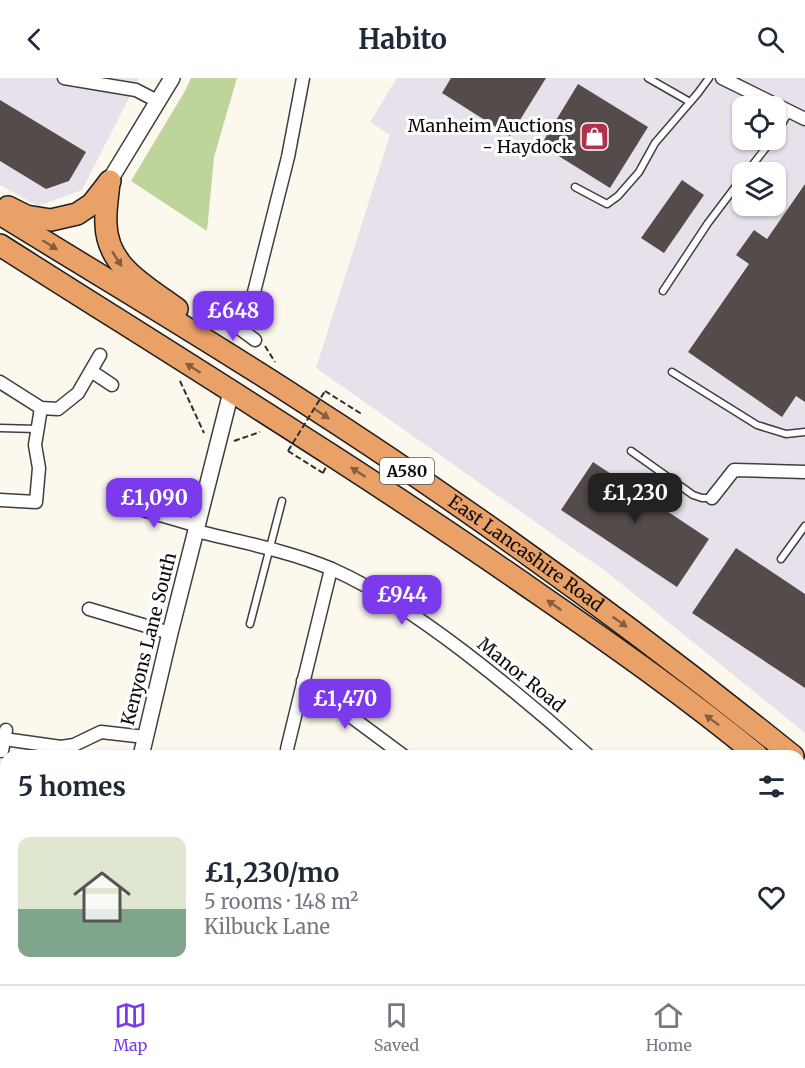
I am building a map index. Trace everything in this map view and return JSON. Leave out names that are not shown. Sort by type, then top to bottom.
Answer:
[{"type":"highway","points":[[0,202],[26,216],[51,220],[77,214],[92,204],[111,179]]},
{"type":"highway","points":[[111,179],[105,223],[107,237],[119,262],[128,274],[296,397]]},
{"type":"highway","name":"East Lancashire Road","points":[[0,214],[296,397],[510,542],[713,692],[786,750]]},
{"type":"highway","name":"East Lancashire Road","points":[[0,245],[379,486],[495,563],[628,656],[750,750]]},
{"type":"street","points":[[64,78],[91,80],[136,90],[159,102]]},
{"type":"street","points":[[111,179],[172,78]]},
{"type":"street","points":[[241,329],[248,316],[288,156],[303,78]]},
{"type":"street","points":[[722,78],[805,119]]},
{"type":"street","points":[[228,320],[255,340]]},
{"type":"street","points":[[0,382],[41,408],[58,409],[78,393],[100,355]]},
{"type":"street","points":[[91,371],[112,385]]},
{"type":"street","name":"Kenyons Lane South","points":[[142,750],[231,392]]},
{"type":"street","points":[[0,500],[36,502],[39,468],[35,444],[41,408]]},
{"type":"street","points":[[712,498],[734,470],[805,472]]},
{"type":"street","name":"Manor Road","points":[[118,503],[307,560],[331,569],[380,594],[443,637],[525,700],[582,750]]},
{"type":"street","points":[[287,749],[331,569]]},
{"type":"street","points":[[89,609],[170,633]]},
{"type":"street","points":[[303,681],[396,750]]},
{"type":"street","points":[[4,740],[62,747],[74,745],[101,732],[145,737]]},
{"type":"lane","points":[[648,78],[690,102]]},
{"type":"lane","points":[[575,187],[607,204],[618,196],[639,172],[655,143],[709,78]]},
{"type":"lane","points":[[786,117],[789,111]]},
{"type":"lane","points":[[755,162],[764,150]]},
{"type":"lane","points":[[663,291],[732,191]]},
{"type":"lane","points":[[672,372],[757,425],[786,434],[805,432]]},
{"type":"lane","points":[[0,428],[37,429]]},
{"type":"lane","points":[[631,451],[693,495],[712,498]]},
{"type":"lane","points":[[250,624],[282,501]]},
{"type":"lane","points":[[781,559],[805,526]]},
{"type":"path","points":[[200,310],[211,308]]},
{"type":"path","points":[[255,340],[265,345],[276,363]]},
{"type":"path","points":[[180,381],[205,434]]},
{"type":"path","points":[[326,467],[322,473],[288,451],[325,391],[360,413]]},
{"type":"shaded area","points":[[0,78],[139,78],[82,190],[38,206],[0,185]]},
{"type":"shaded area","points":[[397,78],[805,78],[805,733],[608,573],[316,368],[390,135],[370,122]]},
{"type":"green space","points":[[191,78],[237,78],[214,157],[207,231],[131,181]]},
{"type":"building","points":[[451,78],[546,78],[510,136],[442,93]]},
{"type":"building","name":"Manheim Auctions - Haydock","points":[[578,84],[648,127],[610,188],[541,145]]},
{"type":"building","points":[[0,100],[86,152],[69,181],[46,189],[0,161]]},
{"type":"building","points":[[682,180],[704,195],[664,253],[641,238]]},
{"type":"building","points":[[805,184],[805,402],[796,396],[782,417],[688,352],[749,264],[736,255],[754,230],[767,239],[783,216],[786,216],[786,212]]},
{"type":"building","points":[[593,462],[709,539],[677,587],[561,510]]},
{"type":"building","points":[[736,548],[805,594],[805,688],[692,613]]},
{"type":"place","name":"Manheim Auctions - Haydock","points":[[594,136]]}]
